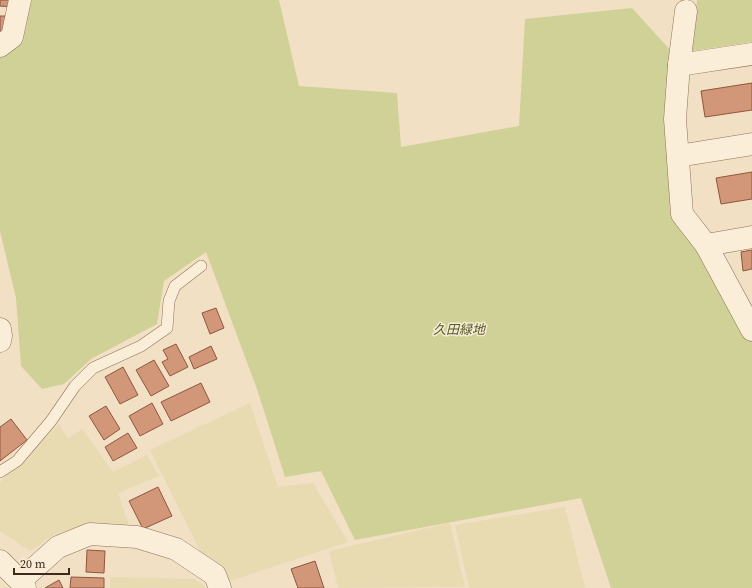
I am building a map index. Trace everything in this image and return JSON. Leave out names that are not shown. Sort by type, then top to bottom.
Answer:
[{"type":"street","points":[[0,46],[12,37],[20,0]]},
{"type":"street","points":[[686,11],[679,65],[675,119],[682,214],[706,245],[752,330]]},
{"type":"street","points":[[679,65],[752,54]]},
{"type":"street","points":[[678,156],[752,144]]},
{"type":"street","points":[[706,245],[752,237]]},
{"type":"street","points":[[0,329],[0,341]]},
{"type":"street","points":[[0,561],[23,584],[58,547],[90,534],[137,537],[176,548],[215,575],[220,588]]},
{"type":"lane","points":[[0,472],[17,460],[51,421],[75,386],[93,368],[141,346],[167,328],[169,301],[175,286],[201,266]]},
{"type":"shaded area","points":[[250,403],[278,487],[313,483],[348,542],[227,582],[203,557],[150,450]]},
{"type":"shaded area","points":[[59,424],[68,439],[82,429],[113,472],[147,455],[159,476],[118,493],[130,528],[87,524],[55,534],[30,551],[0,531],[0,482]]},
{"type":"shaded area","points":[[565,507],[585,588],[469,588],[455,525]]},
{"type":"shaded area","points":[[450,523],[465,587],[338,588],[329,551]]},
{"type":"shaded area","points":[[110,577],[195,579],[207,588],[110,588]]},
{"type":"green space","name":"久田緑地","points":[[32,0],[279,0],[299,86],[397,93],[401,147],[519,126],[525,19],[632,8],[672,52],[684,198],[746,323],[752,341],[752,588],[611,588],[581,498],[355,540],[321,471],[285,477],[258,392],[206,252],[164,281],[157,324],[91,359],[64,384],[42,389],[21,366],[16,298],[0,231],[0,57],[23,42]]},
{"type":"green space","points":[[697,0],[752,0],[752,42],[692,51]]},
{"type":"building","points":[[0,0],[13,0],[13,7],[0,6]]},
{"type":"building","points":[[0,16],[10,16],[3,37],[0,37]]},
{"type":"building","points":[[752,83],[752,110],[705,117],[701,91]]},
{"type":"building","points":[[752,172],[752,199],[721,204],[716,178]]},
{"type":"building","points":[[752,250],[752,269],[743,271],[741,252]]},
{"type":"building","points":[[216,308],[224,328],[210,334],[202,313]]},
{"type":"building","points":[[176,344],[188,367],[170,376],[162,362],[168,359],[163,350]]},
{"type":"building","points":[[211,346],[217,359],[194,369],[189,357]]},
{"type":"building","points":[[154,360],[169,386],[151,396],[136,370]]},
{"type":"building","points":[[123,367],[138,395],[120,404],[105,377]]},
{"type":"building","points":[[201,383],[210,402],[171,421],[161,402]]},
{"type":"building","points":[[152,403],[163,424],[140,436],[129,416]]},
{"type":"building","points":[[106,406],[120,429],[104,440],[89,416]]},
{"type":"building","points":[[11,419],[27,440],[0,461],[0,427]]},
{"type":"building","points":[[128,433],[137,448],[113,461],[105,447]]},
{"type":"building","points":[[158,487],[172,516],[143,529],[129,501]]},
{"type":"building","points":[[87,550],[105,551],[104,573],[86,572]]},
{"type":"building","points":[[315,561],[324,588],[298,588],[291,569]]},
{"type":"building","points":[[71,577],[104,578],[104,588],[70,588]]},
{"type":"building","points":[[59,580],[63,588],[45,588]]}]
